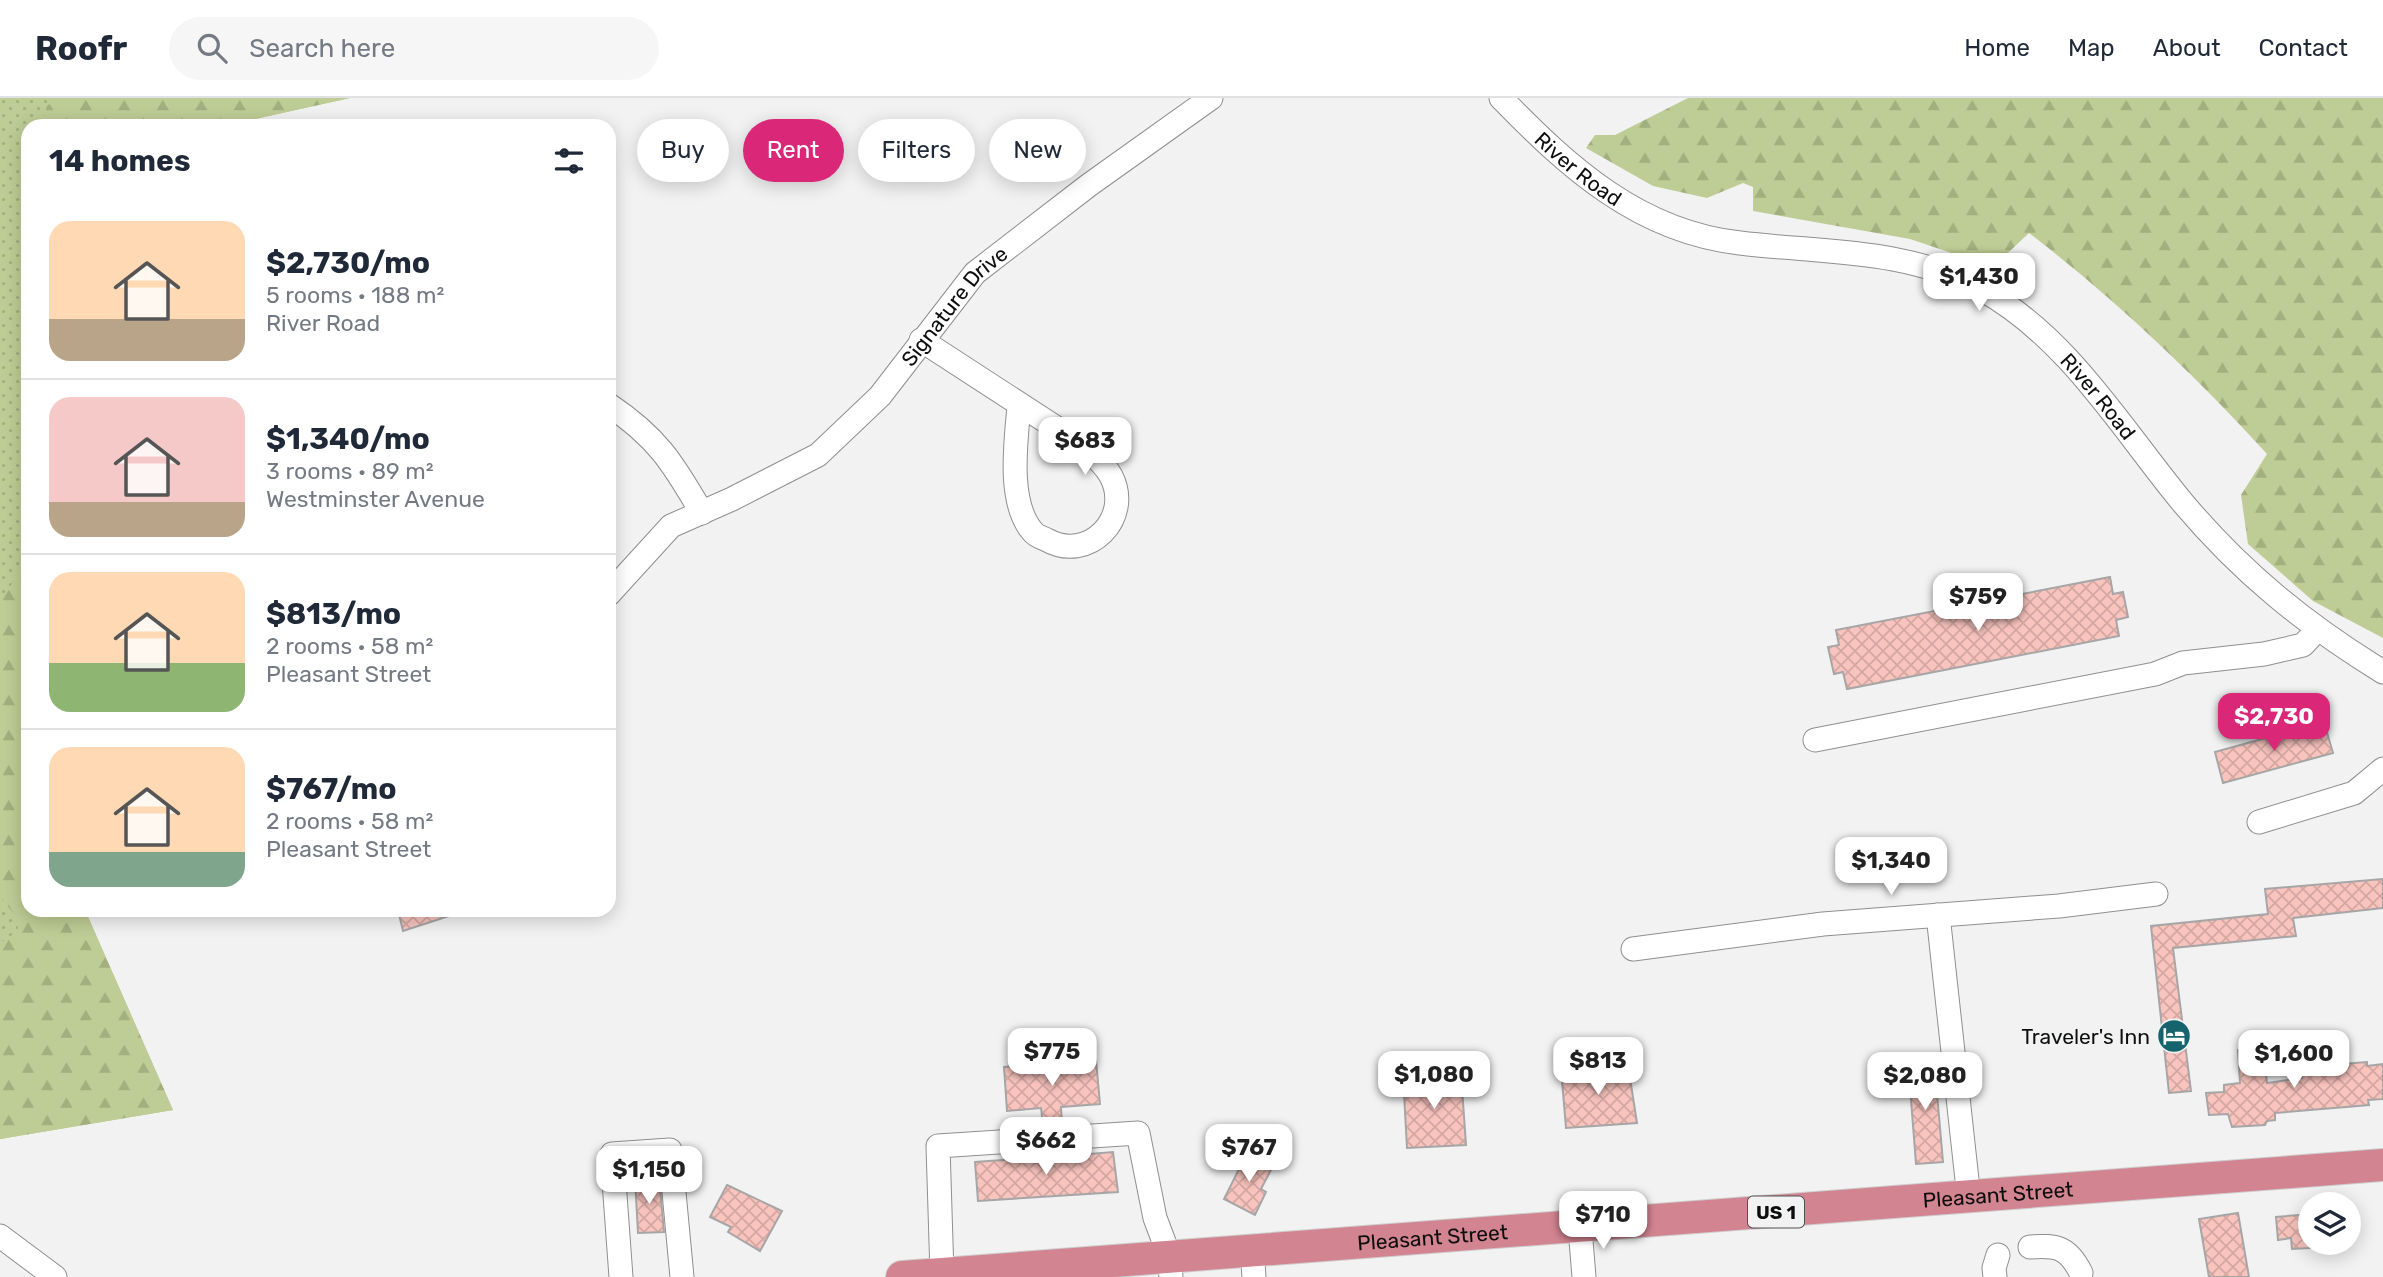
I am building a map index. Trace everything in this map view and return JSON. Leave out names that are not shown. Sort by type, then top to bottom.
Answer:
[{"type":"highway","name":"Pleasant Street","points":[[902,1277],[1253,1263],[1580,1228],[2383,1165]]},
{"type":"street","name":"Signature Drive","points":[[616,586],[671,526],[818,455],[880,396],[975,273],[1088,185],[1210,98]]},
{"type":"street","name":"River Road","points":[[1501,98],[1577,171],[1641,214],[1690,233],[1739,243],[1835,250],[1934,270],[1979,288],[2020,313],[2075,367],[2216,540],[2288,609],[2383,672]]},
{"type":"street","points":[[921,340],[1018,406],[1081,444],[1111,476],[1116,494],[1116,516],[1103,535],[1082,546],[1060,548],[1033,533],[1021,509],[1014,474],[1018,406]]},
{"type":"street","points":[[616,410],[639,425],[671,459],[702,513]]},
{"type":"street","points":[[1815,740],[2155,674],[2183,663],[2277,651],[2304,645],[2317,630]]},
{"type":"street","points":[[2259,822],[2354,793],[2383,769]]},
{"type":"street","points":[[1633,949],[1822,924],[2059,906],[2156,894]]},
{"type":"street","points":[[1938,915],[1969,1198]]},
{"type":"street","points":[[942,1274],[938,1146],[1138,1133],[1155,1218],[1170,1266]]},
{"type":"street","points":[[621,1277],[612,1154],[670,1150],[682,1277]]},
{"type":"street","points":[[1580,1228],[1584,1277]]},
{"type":"street","points":[[0,1236],[55,1277]]},
{"type":"street","points":[[2029,1247],[2054,1245],[2066,1249],[2081,1273]]},
{"type":"green space","points":[[0,98],[350,98],[255,119],[21,119],[21,917],[88,917],[173,1110],[0,1139]]},
{"type":"green space","points":[[57,98],[350,98],[255,119],[43,119],[47,106]]},
{"type":"green space","points":[[1688,98],[2383,98],[2383,638],[2313,601],[2248,544],[2241,495],[2267,454],[2153,338],[2029,233],[1993,267],[1910,239],[1753,211],[1753,187],[1743,183],[1707,198],[1653,186],[1586,148],[1595,135],[1615,135]]},
{"type":"green space","points":[[21,568],[21,917],[88,917],[173,1110],[0,1139],[0,943],[18,931],[18,918],[0,897],[0,602]]},
{"type":"building","points":[[2110,577],[2113,594],[2123,592],[2128,617],[2116,620],[2119,636],[1847,689],[1843,672],[1834,674],[1828,647],[1839,645],[1836,630]]},
{"type":"building","points":[[2324,722],[2333,753],[2223,783],[2215,752]]},
{"type":"building","name":"Traveler's Inn","points":[[2383,879],[2383,908],[2293,918],[2296,936],[2173,948],[2191,1091],[2169,1093],[2151,926],[2268,914],[2265,889]]},
{"type":"building","points":[[400,917],[446,917],[403,931]]},
{"type":"building","points":[[2263,1048],[2267,1083],[2302,1078],[2301,1067],[2367,1062],[2367,1066],[2383,1064],[2383,1099],[2368,1100],[2369,1105],[2275,1113],[2275,1120],[2267,1121],[2265,1125],[2232,1127],[2228,1114],[2209,1115],[2206,1093],[2224,1092],[2224,1085],[2240,1083],[2238,1050]]},
{"type":"building","points":[[1934,1059],[1943,1162],[1916,1164],[1908,1061]]},
{"type":"building","points":[[1096,1060],[1100,1104],[1061,1107],[1062,1124],[1043,1125],[1041,1108],[1007,1111],[1004,1067]]},
{"type":"building","points":[[1628,1065],[1637,1123],[1566,1128],[1561,1069]]},
{"type":"building","points":[[1461,1073],[1466,1145],[1407,1148],[1403,1076]]},
{"type":"building","points":[[1065,1152],[1065,1156],[1113,1152],[1118,1192],[978,1201],[975,1162],[1046,1157],[1046,1153]]},
{"type":"building","points":[[1247,1153],[1273,1166],[1261,1189],[1266,1192],[1255,1215],[1224,1199]]},
{"type":"building","points":[[659,1177],[664,1232],[638,1233],[635,1179]]},
{"type":"building","points":[[727,1185],[782,1211],[760,1251],[728,1232],[731,1227],[710,1217]]},
{"type":"building","points":[[2238,1213],[2249,1277],[2209,1277],[2199,1219]]},
{"type":"building","points":[[2298,1215],[2298,1249],[2292,1249],[2291,1238],[2278,1240],[2276,1217]]},
{"type":"place","name":"Traveler's Inn","points":[[2174,1036]]}]
